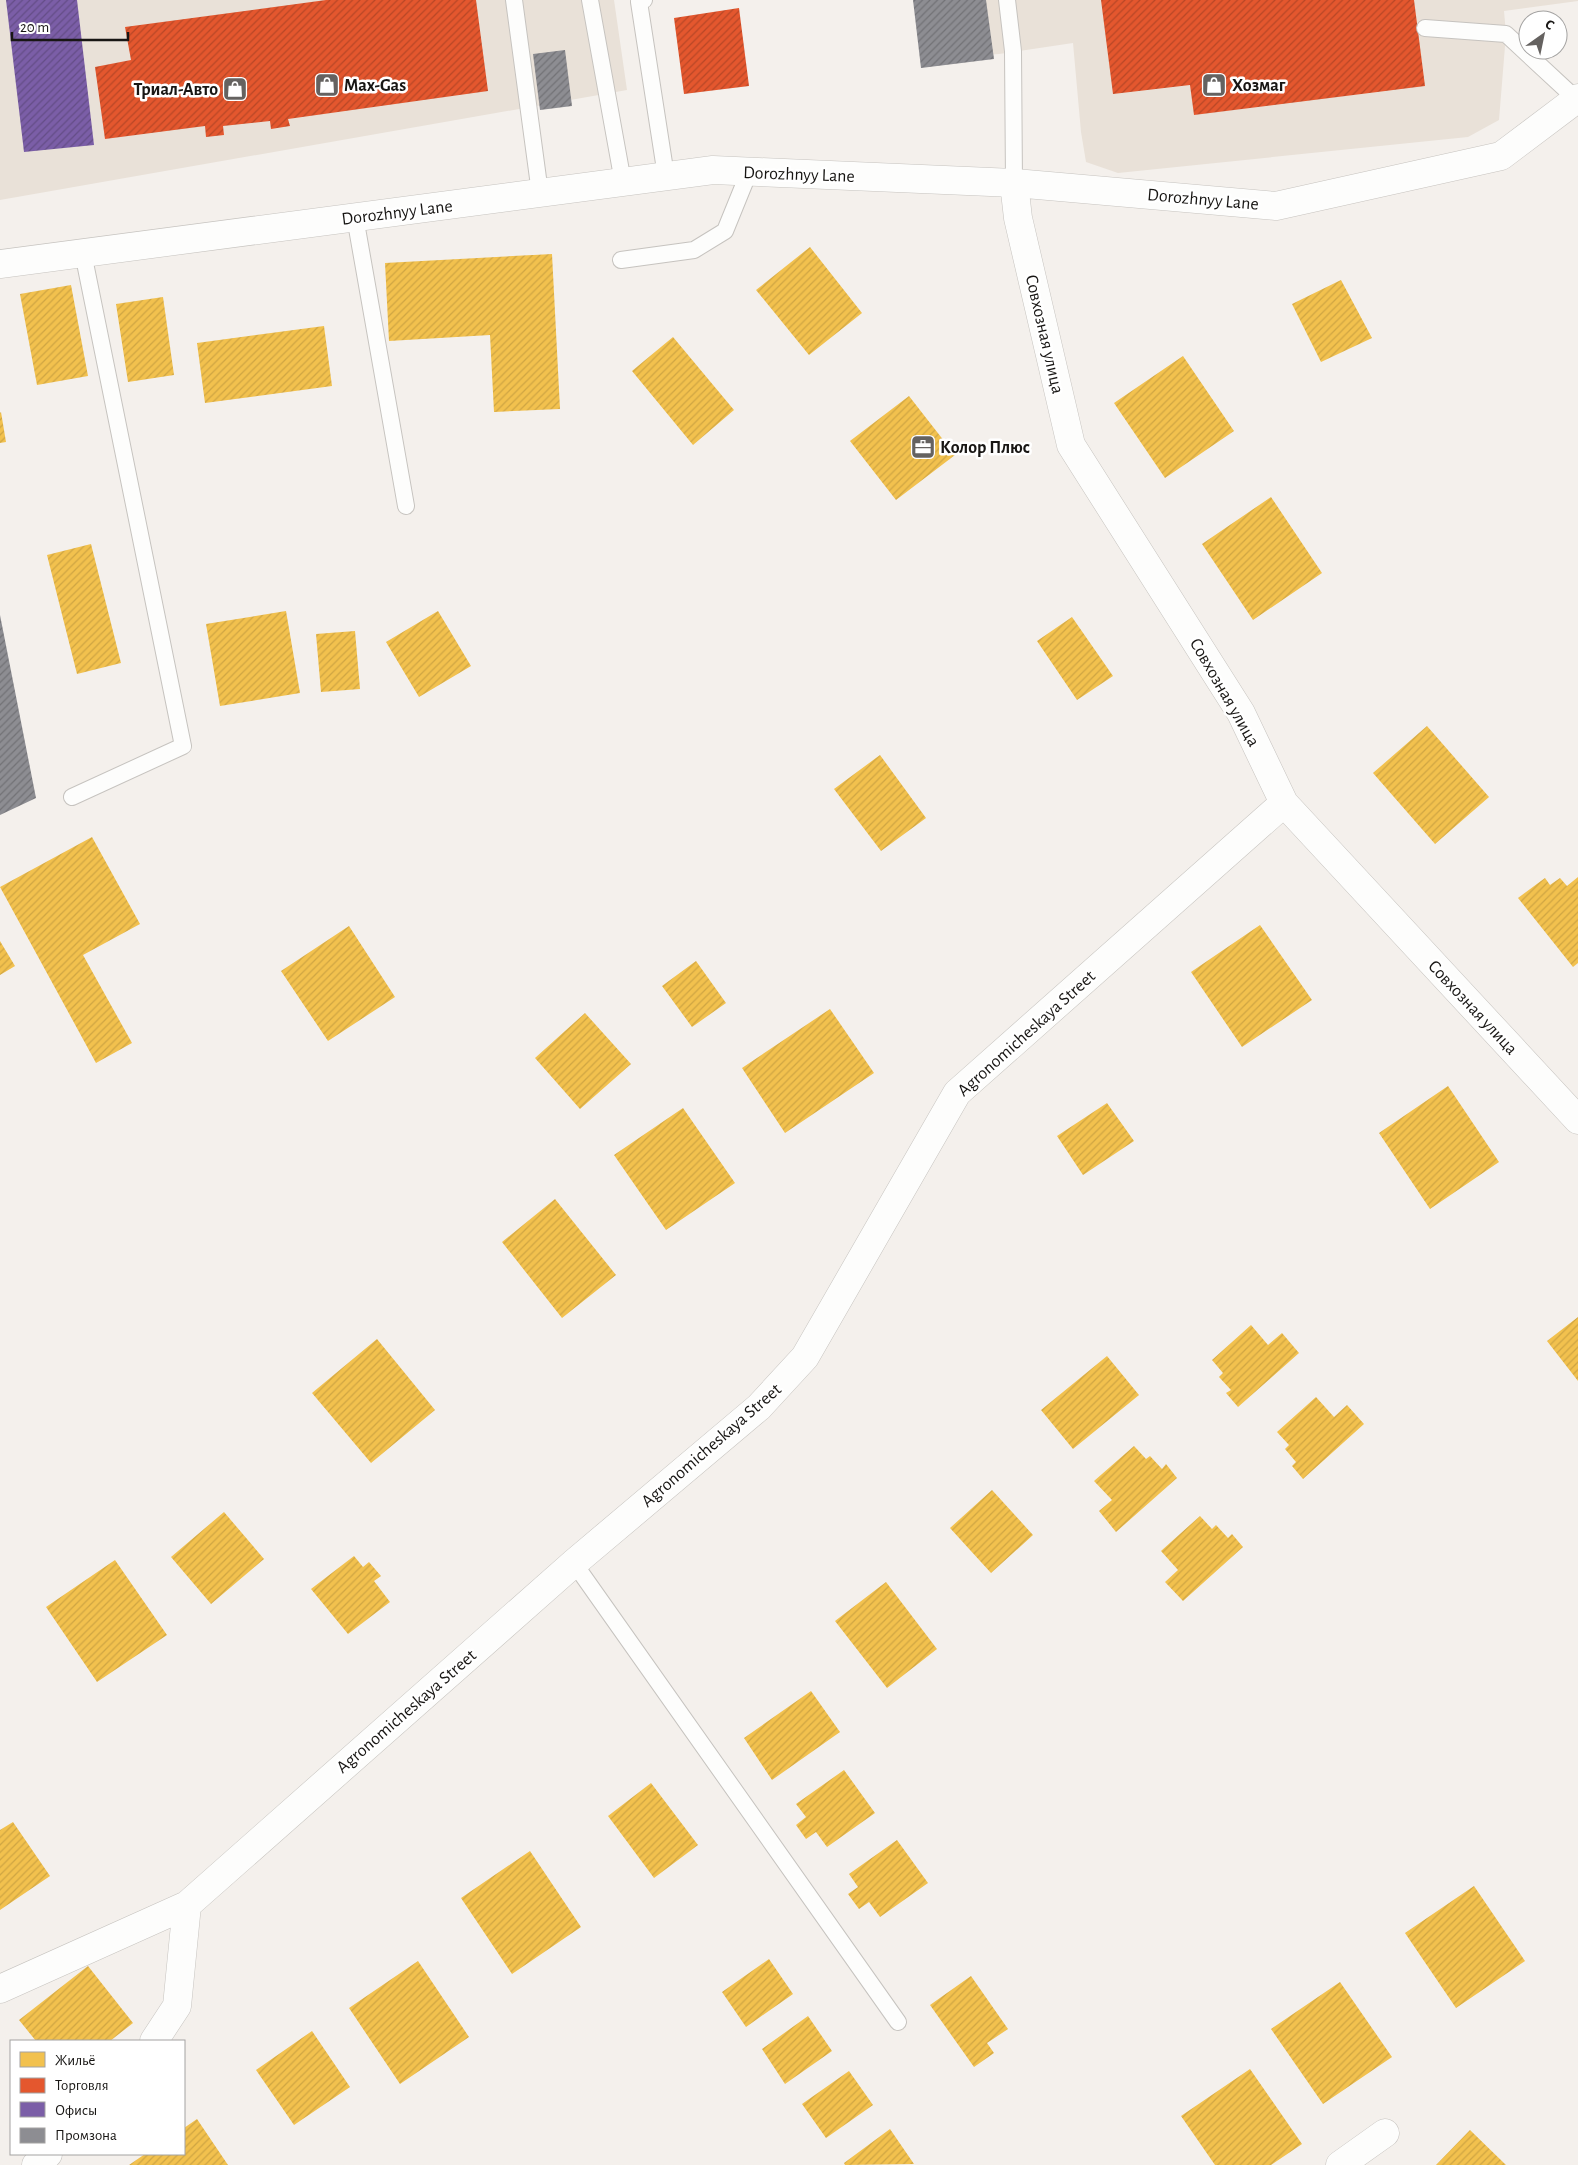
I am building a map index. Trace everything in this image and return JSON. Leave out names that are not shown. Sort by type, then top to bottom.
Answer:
[{"type":"street","name":"Dorozhnyy Lane","points":[[0,264],[713,170],[1014,183],[1276,206],[1501,156],[1577,98]]},
{"type":"street","name":"Совхозная улица","points":[[1014,183],[1018,218],[1071,445],[1241,712],[1284,803],[1578,1120]]},
{"type":"street","name":"Agronomicheskaya Street","points":[[0,1989],[187,1905],[574,1563],[759,1407],[806,1357],[957,1093],[1284,803]]},
{"type":"street","points":[[155,2040],[177,2006],[187,1905]]},
{"type":"street","points":[[1340,2165],[1386,2133]]},
{"type":"street","points":[[36,2165],[47,2155]]},
{"type":"lane","points":[[514,0],[540,193]]},
{"type":"lane","points":[[590,0],[623,182]]},
{"type":"lane","points":[[644,0],[640,2],[666,176]]},
{"type":"lane","points":[[1007,0],[1013,51],[1014,183]]},
{"type":"lane","points":[[1426,28],[1506,34],[1577,98]]},
{"type":"lane","points":[[621,260],[694,250],[725,231],[748,172]]},
{"type":"lane","points":[[355,217],[406,506]]},
{"type":"lane","points":[[72,796],[183,746],[83,253]]},
{"type":"lane","points":[[574,1563],[898,2022]]},
{"type":"shaded area","points":[[0,0],[614,0],[627,90],[0,200]]},
{"type":"shaded area","points":[[934,0],[1578,1],[1504,11],[1506,34],[1499,120],[1468,137],[1118,173],[1086,162],[1081,132],[1073,43],[999,54],[941,58]]},
{"type":"building: Жильё","points":[[810,247],[862,313],[809,355],[756,290]]},
{"type":"building: Жильё","points":[[552,254],[560,409],[494,412],[490,335],[389,341],[385,263]]},
{"type":"building: Жильё","points":[[1341,280],[1372,338],[1321,362],[1292,304]]},
{"type":"building: Жильё","points":[[71,285],[88,376],[37,385],[20,294]]},
{"type":"building: Жильё","points":[[163,297],[174,375],[128,382],[116,304]]},
{"type":"building: Жильё","points":[[324,326],[332,386],[205,403],[197,343]]},
{"type":"building: Жильё","points":[[673,337],[734,410],[693,445],[632,371]]},
{"type":"building: Жильё","points":[[1183,356],[1234,431],[1165,478],[1114,403]]},
{"type":"building: Жильё","points":[[909,396],[955,455],[896,500],[850,441]]},
{"type":"building: Жильё","points":[[0,413],[6,442],[0,443]]},
{"type":"building: Жильё","points":[[1271,497],[1322,573],[1253,620],[1202,544]]},
{"type":"building: Жильё","points":[[91,544],[121,663],[77,674],[47,555]]},
{"type":"building: Жильё","points":[[286,611],[300,693],[220,706],[206,624]]},
{"type":"building: Жильё","points":[[438,611],[471,666],[419,697],[386,642]]},
{"type":"building: Жильё","points":[[1072,617],[1113,676],[1077,700],[1037,641]]},
{"type":"building: Жильё","points":[[355,631],[360,689],[321,692],[316,634]]},
{"type":"building: Жильё","points":[[1427,726],[1489,797],[1435,844],[1373,773]]},
{"type":"building: Жильё","points":[[880,755],[926,818],[881,851],[834,789]]},
{"type":"building: Жильё","points":[[92,837],[140,924],[83,955],[132,1043],[96,1063],[0,887]]},
{"type":"building: Жильё","points":[[1578,877],[1578,963],[1573,967],[1518,898],[1545,878],[1550,885],[1560,878],[1567,886]]},
{"type":"building: Жильё","points":[[1260,925],[1312,1000],[1242,1047],[1191,972]]},
{"type":"building: Жильё","points":[[349,926],[395,997],[328,1041],[281,971]]},
{"type":"building: Жильё","points":[[0,941],[15,966],[0,975]]},
{"type":"building: Жильё","points":[[696,961],[726,1003],[692,1027],[662,986]]},
{"type":"building: Жильё","points":[[830,1009],[874,1073],[785,1133],[742,1068]]},
{"type":"building: Жильё","points":[[585,1013],[631,1064],[580,1109],[535,1058]]},
{"type":"building: Жильё","points":[[1448,1086],[1499,1162],[1430,1209],[1379,1133]]},
{"type":"building: Жильё","points":[[1107,1103],[1134,1141],[1083,1175],[1057,1136]]},
{"type":"building: Жильё","points":[[683,1108],[735,1183],[666,1230],[614,1155]]},
{"type":"building: Жильё","points":[[555,1199],[616,1275],[562,1318],[502,1242]]},
{"type":"building: Жильё","points":[[1578,1317],[1578,1381],[1547,1341]]},
{"type":"building: Жильё","points":[[1251,1325],[1268,1345],[1282,1333],[1299,1353],[1238,1407],[1226,1393],[1231,1390],[1219,1377],[1223,1373],[1212,1360]]},
{"type":"building: Жильё","points":[[377,1339],[435,1410],[371,1463],[312,1393]]},
{"type":"building: Жильё","points":[[1107,1356],[1139,1395],[1073,1449],[1041,1410]]},
{"type":"building: Жильё","points":[[1316,1397],[1334,1417],[1347,1405],[1364,1424],[1303,1479],[1292,1466],[1296,1462],[1285,1449],[1289,1445],[1277,1432]]},
{"type":"building: Жильё","points":[[1134,1446],[1146,1459],[1150,1456],[1162,1469],[1166,1464],[1177,1478],[1116,1532],[1099,1511],[1112,1500],[1094,1481]]},
{"type":"building: Жильё","points":[[992,1490],[1033,1535],[991,1573],[950,1528]]},
{"type":"building: Жильё","points":[[224,1512],[264,1559],[211,1604],[171,1557]]},
{"type":"building: Жильё","points":[[1200,1516],[1212,1529],[1216,1525],[1228,1538],[1232,1534],[1243,1547],[1183,1601],[1165,1582],[1178,1570],[1161,1551]]},
{"type":"building: Жильё","points":[[354,1556],[363,1567],[369,1562],[381,1576],[374,1581],[390,1602],[348,1634],[311,1589]]},
{"type":"building: Жильё","points":[[115,1560],[167,1635],[97,1682],[46,1607]]},
{"type":"building: Жильё","points":[[886,1582],[937,1649],[887,1688],[835,1621]]},
{"type":"building: Жильё","points":[[811,1691],[840,1732],[772,1780],[744,1738]]},
{"type":"building: Жильё","points":[[844,1770],[875,1813],[827,1847],[816,1832],[806,1839],[796,1825],[806,1817],[796,1804]]},
{"type":"building: Жильё","points":[[651,1783],[698,1845],[654,1878],[608,1816]]},
{"type":"building: Жильё","points":[[13,1822],[50,1876],[0,1910],[0,1830]]},
{"type":"building: Жильё","points":[[897,1840],[928,1883],[880,1917],[869,1902],[859,1909],[848,1894],[858,1887],[849,1874]]},
{"type":"building: Жильё","points":[[530,1851],[581,1927],[512,1974],[461,1898]]},
{"type":"building: Жильё","points":[[1474,1886],[1525,1961],[1456,2008],[1405,1933]]},
{"type":"building: Жильё","points":[[769,1959],[793,1994],[746,2027],[722,1992]]},
{"type":"building: Жильё","points":[[418,1961],[469,2037],[400,2084],[349,2008]]},
{"type":"building: Жильё","points":[[88,1966],[133,2023],[111,2040],[35,2040],[19,2020]]},
{"type":"building: Жильё","points":[[971,1976],[1008,2029],[987,2043],[994,2053],[974,2067],[930,2005]]},
{"type":"building: Жильё","points":[[1340,1982],[1392,2057],[1323,2104],[1271,2029]]},
{"type":"building: Жильё","points":[[808,2016],[832,2051],[785,2084],[762,2049]]},
{"type":"building: Жильё","points":[[312,2031],[350,2087],[294,2125],[256,2070]]},
{"type":"building: Жильё","points":[[1250,2069],[1302,2144],[1271,2165],[1215,2165],[1181,2116]]},
{"type":"building: Жильё","points":[[849,2071],[873,2105],[826,2138],[802,2104]]},
{"type":"building: Жильё","points":[[197,2119],[228,2165],[129,2165],[144,2155],[185,2155],[185,2127]]},
{"type":"building: Жильё","points":[[890,2129],[914,2164],[845,2165],[844,2163]]},
{"type":"building: Жильё","points":[[1470,2130],[1506,2165],[1436,2165]]},
{"type":"building: Торговля","points":[[326,0],[476,0],[488,91],[288,119],[290,126],[271,129],[270,121],[223,126],[224,135],[206,137],[205,126],[105,139],[95,67],[131,60],[125,27]]},
{"type":"building: Торговля","points":[[1101,0],[1414,0],[1425,86],[1194,115],[1190,85],[1113,94]]},
{"type":"building: Торговля","points":[[739,8],[749,86],[684,94],[674,18]]},
{"type":"building: Офисы","points":[[6,0],[77,0],[94,145],[24,152]]},
{"type":"building: Промзона","points":[[913,0],[986,0],[994,59],[921,68]]},
{"type":"building: Промзона","points":[[565,50],[572,106],[540,110],[533,54]]},
{"type":"building: Промзона","points":[[0,615],[36,798],[0,815]]},
{"type":"place","name":"Max-Gas","points":[[327,85]]},
{"type":"place","name":"Хозмаг","points":[[1214,85]]},
{"type":"place","name":"Триал-Авто","points":[[235,89]]},
{"type":"place","name":"Колор Плюс","points":[[923,447]]}]
